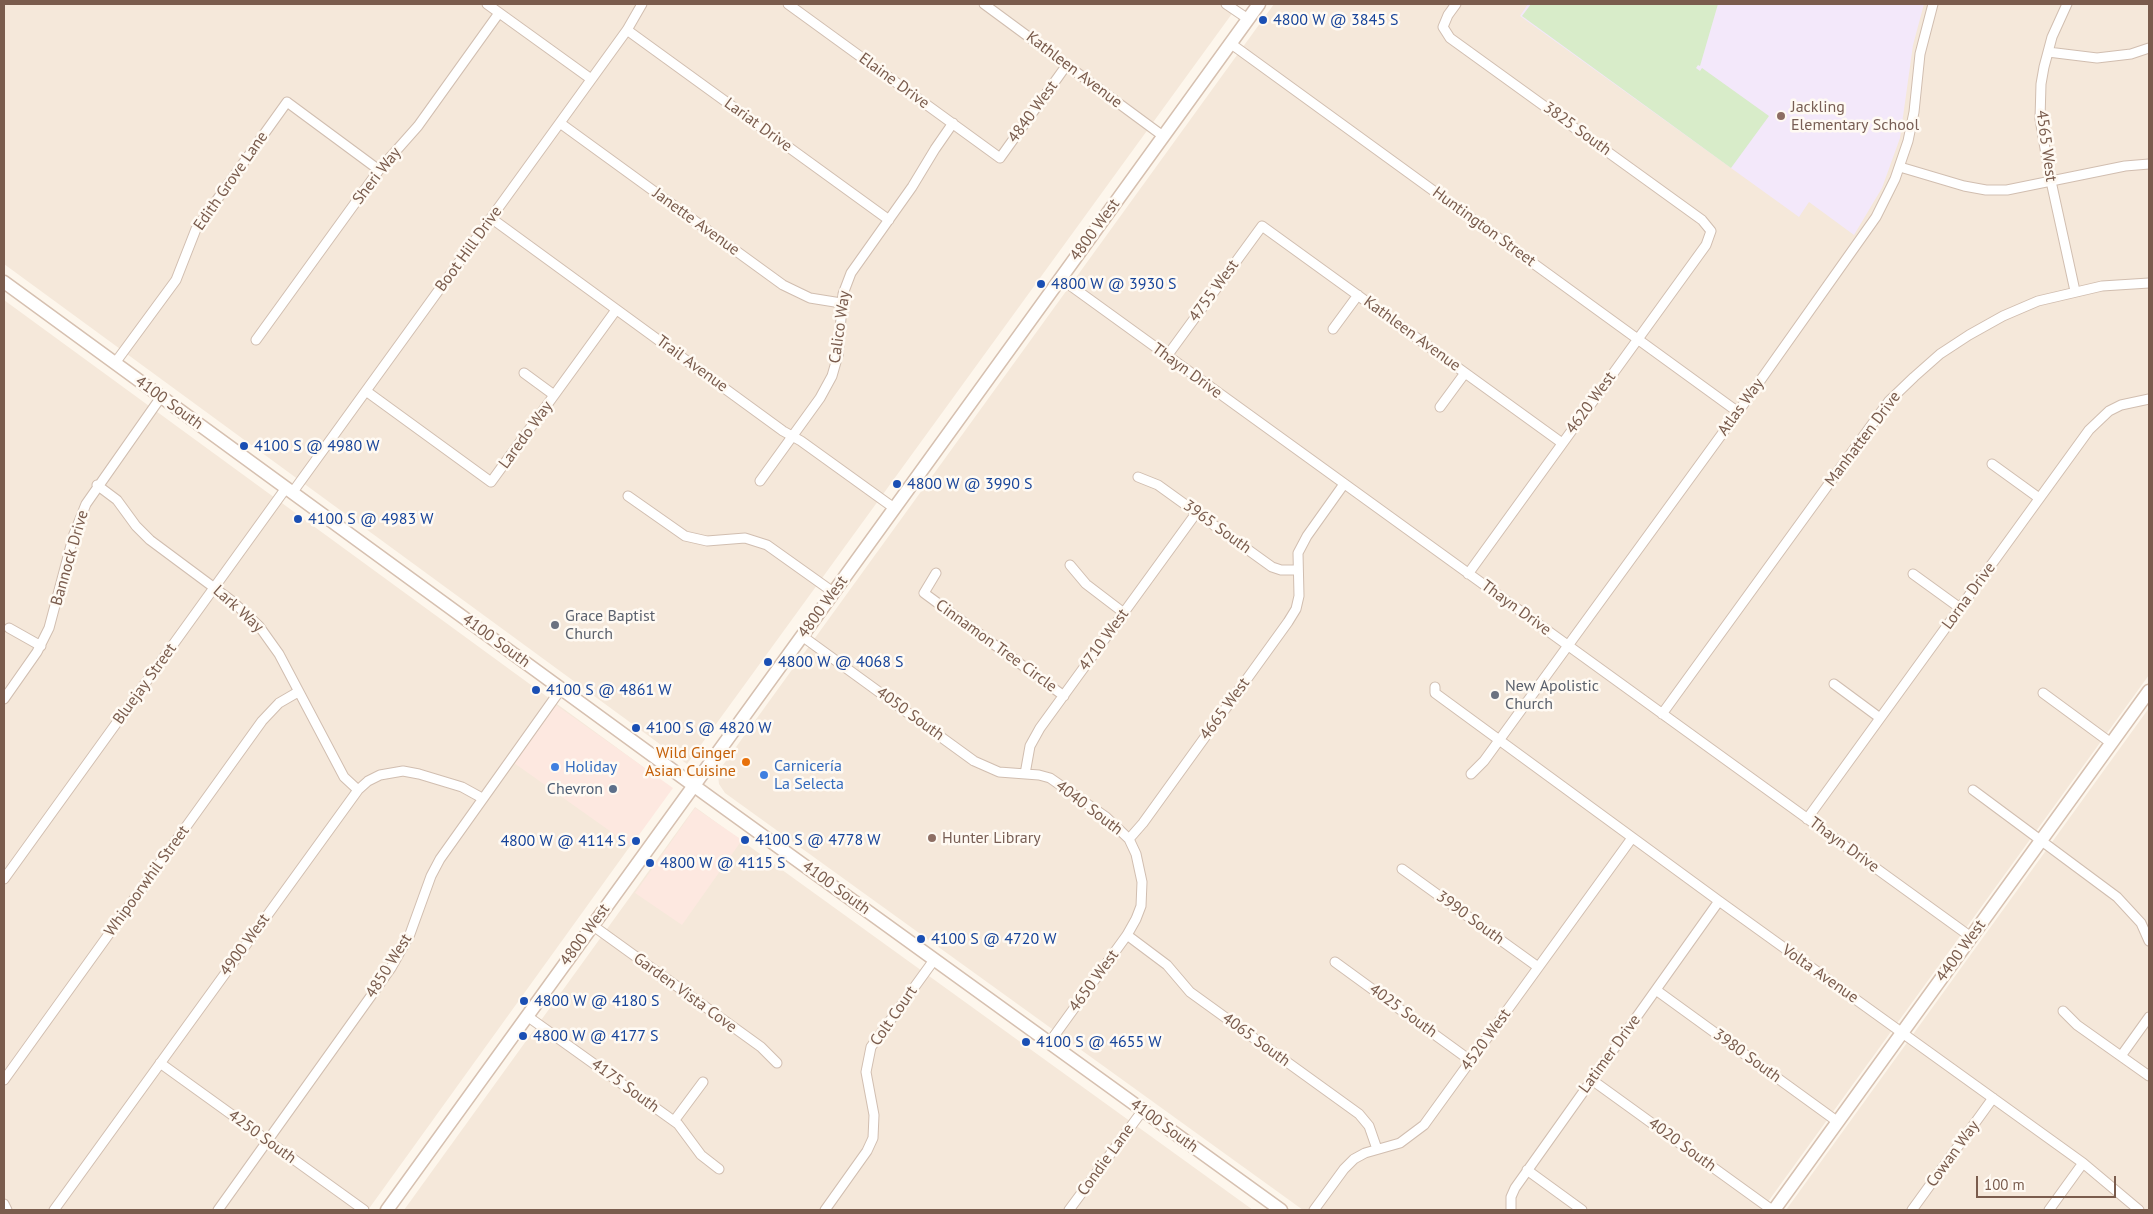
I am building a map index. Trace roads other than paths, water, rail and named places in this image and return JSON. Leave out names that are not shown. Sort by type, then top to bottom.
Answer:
[{"type":"main road","name":"4800 West","points":[[387,1210],[1259,4]]},
{"type":"main road","name":"4100 South","points":[[4,282],[693,785],[1281,1210]]},
{"type":"main road","name":"4400 West","points":[[1773,1210],[2149,691]]},
{"type":"street","points":[[487,4],[591,80]]},
{"type":"street","name":"Boot Hill Drive","points":[[289,490],[366,391],[627,30],[642,4]]},
{"type":"street","name":"Elaine Drive","points":[[788,4],[1000,158]]},
{"type":"street","name":"Kathleen Avenue","points":[[984,4],[1163,136]]},
{"type":"street","points":[[1226,4],[1248,19]]},
{"type":"street","name":"3825 South","points":[[1456,4],[1448,15],[1443,27],[1450,38],[1699,218],[1711,231]]},
{"type":"street","name":"Atlas Way","points":[[1471,774],[1500,740],[1738,412],[1884,205],[1900,167],[1912,126],[1920,54],[1933,4]]},
{"type":"street","name":"4565 West","points":[[2067,4],[2056,25],[2048,52],[2041,84],[2040,119],[2051,182],[2075,291]]},
{"type":"street","name":"Sheri Way","points":[[256,340],[379,170],[418,126],[499,13]]},
{"type":"street","name":"Lariat Drive","points":[[627,30],[889,220]]},
{"type":"street","name":"Huntington Street","points":[[1230,43],[1738,412]]},
{"type":"street","points":[[2048,52],[2097,58],[2131,54],[2149,48]]},
{"type":"street","name":"4840 West","points":[[1000,158],[1066,66]]},
{"type":"street","name":"Edith Grove Lane","points":[[115,363],[176,280],[196,229],[287,102],[379,170]]},
{"type":"street","name":"Janette Avenue","points":[[560,123],[783,285],[803,296],[842,303]]},
{"type":"street","name":"Calico Way","points":[[760,481],[825,391],[835,368],[839,349],[844,288],[851,273],[889,220],[953,123]]},
{"type":"street","points":[[1900,167],[1943,181],[1986,190],[2007,190],[2125,166],[2149,164]]},
{"type":"street","name":"Trail Avenue","points":[[491,218],[616,310],[894,508]]},
{"type":"street","name":"Kathleen Avenue","points":[[1262,226],[1562,443]]},
{"type":"street","name":"4755 West","points":[[1167,356],[1262,226]]},
{"type":"street","name":"4620 West","points":[[1468,574],[1706,245],[1711,231]]},
{"type":"street","name":"Thayn Drive","points":[[1060,278],[1971,937]]},
{"type":"street","name":"Manhatten Drive","points":[[1662,714],[1889,402],[1940,354],[2002,316],[2038,301],[2075,291],[2126,283],[2149,283]]},
{"type":"street","points":[[1333,330],[1358,295]]},
{"type":"street","name":"Laredo Way","points":[[366,391],[491,482],[616,310]]},
{"type":"street","points":[[524,373],[554,395]]},
{"type":"street","points":[[1440,407],[1465,373]]},
{"type":"street","name":"Bannock Drive","points":[[4,698],[41,646],[55,610],[77,524],[97,485],[161,396]]},
{"type":"street","name":"Lorna Drive","points":[[1807,819],[2039,498],[2098,420],[2122,405],[2149,399]]},
{"type":"street","points":[[1992,464],[2039,498]]},
{"type":"street","name":"3965 South","points":[[1138,477],[1158,485],[1272,567],[1281,570],[1298,570]]},
{"type":"street","name":"4665 West","points":[[1129,839],[1143,823],[1296,609],[1299,596],[1297,559],[1301,545],[1344,484]]},
{"type":"street","name":"Lark Way","points":[[97,485],[117,500],[136,526],[150,540],[246,613],[266,635],[344,776],[358,790]]},
{"type":"street","name":"Bluejay Street","points":[[4,879],[214,587],[289,490]]},
{"type":"street","points":[[628,496],[686,536],[707,541],[745,538],[767,545],[833,592]]},
{"type":"street","name":"4710 West","points":[[1025,774],[1030,746],[1040,728],[1197,512]]},
{"type":"street","points":[[1070,565],[1086,584],[1124,613]]},
{"type":"street","name":"Cinnamon Tree Circle","points":[[936,573],[924,593],[1064,696]]},
{"type":"street","points":[[1913,574],[1960,608]]},
{"type":"street","points":[[8,628],[41,646]]},
{"type":"street","name":"4050 South","points":[[802,636],[974,761],[999,772],[1025,774]]},
{"type":"street","points":[[1834,684],[1880,718]]},
{"type":"street","name":"Volta Avenue","points":[[1435,686],[1436,693],[1719,902],[2083,1163],[2138,1210]]},
{"type":"street","name":"4850 West","points":[[218,1210],[396,961],[412,930],[431,876],[440,858],[560,688]]},
{"type":"street","name":"Whipoorwhil Street","points":[[4,1080],[262,721],[279,703],[298,692]]},
{"type":"street","points":[[2043,693],[2111,743]]},
{"type":"street","name":"4900 West","points":[[54,1210],[358,790],[368,781],[380,776],[404,771],[462,787],[482,798]]},
{"type":"street","name":"4040 South","points":[[1025,774],[1039,775],[1060,784],[1106,817],[1129,839],[1136,854],[1142,882],[1141,906],[1136,919]]},
{"type":"street","points":[[1973,790],[2117,897],[2141,924],[2149,941]]},
{"type":"street","name":"4520 West","points":[[1314,1210],[1349,1163],[1359,1156],[1400,1143],[1418,1131],[1632,838]]},
{"type":"street","name":"3990 South","points":[[1402,869],[1538,967]]},
{"type":"street","name":"Latimer Drive","points":[[1511,1210],[1513,1192],[1527,1170],[1719,902]]},
{"type":"street","name":"4650 West","points":[[1050,1043],[1127,935],[1136,919]]},
{"type":"street","name":"Garden Vista Cove","points":[[592,925],[761,1047],[777,1063]]},
{"type":"street","name":"4065 South","points":[[1127,935],[1167,965],[1190,992],[1359,1114],[1369,1126],[1377,1149]]},
{"type":"street","name":"Colt Court","points":[[825,1210],[868,1151],[873,1138],[874,1115],[866,1072],[872,1047],[934,960]]},
{"type":"street","name":"4025 South","points":[[1335,962],[1471,1060]]},
{"type":"street","name":"3980 South","points":[[1656,990],[1838,1122]]},
{"type":"street","points":[[2063,1011],[2077,1025],[2149,1076]]},
{"type":"street","name":"4175 South","points":[[527,1016],[674,1121],[683,1129],[701,1155],[719,1170]]},
{"type":"street","points":[[2121,1056],[2149,1017]]},
{"type":"street","name":"4250 South","points":[[160,1063],[364,1210]]},
{"type":"street","name":"4020 South","points":[[1592,1080],[1773,1210]]},
{"type":"street","name":"4175 South","points":[[674,1121],[703,1082]]},
{"type":"street","name":"Cowan Way","points":[[1912,1210],[1993,1098]]},
{"type":"street","name":"Condie Lane","points":[[1069,1210],[1142,1110]]},
{"type":"street","points":[[2049,1210],[2083,1163]]},
{"type":"street","points":[[1527,1170],[1582,1210]]},
{"type":"street","points":[[4,1204],[7,1210]]},
{"type":"place","name":"4800 W @ 3845 S","points":[[1263,20]]},
{"type":"place","name":"Jackling Elementary School","points":[[1781,116]]},
{"type":"place","name":"4800 W @ 3930 S","points":[[1041,284]]},
{"type":"place","name":"4100 S @ 4980 W","points":[[244,446]]},
{"type":"place","name":"4800 W @ 3990 S","points":[[897,484]]},
{"type":"place","name":"4100 S @ 4983 W","points":[[298,519]]},
{"type":"place","name":"Grace Baptist Church","points":[[555,625]]},
{"type":"place","name":"4800 W @ 4068 S","points":[[768,662]]},
{"type":"place","name":"4100 S @ 4861 W","points":[[536,690]]},
{"type":"place","name":"New Apolistic Church","points":[[1495,695]]},
{"type":"place","name":"4100 S @ 4820 W","points":[[636,728]]},
{"type":"place","name":"Wild Ginger Asian Cuisine","points":[[746,762]]},
{"type":"place","name":"Holiday","points":[[555,767]]},
{"type":"place","name":"Carnicería La Selecta","points":[[764,775]]},
{"type":"place","name":"Chevron","points":[[613,789]]},
{"type":"place","name":"Hunter Library","points":[[932,838]]},
{"type":"place","name":"4100 S @ 4778 W","points":[[745,840]]},
{"type":"place","name":"4800 W @ 4114 S","points":[[636,841]]},
{"type":"place","name":"4800 W @ 4115 S","points":[[650,863]]},
{"type":"place","name":"4100 S @ 4720 W","points":[[921,939]]},
{"type":"place","name":"4800 W @ 4180 S","points":[[524,1001]]},
{"type":"place","name":"4800 W @ 4177 S","points":[[523,1036]]},
{"type":"place","name":"4100 S @ 4655 W","points":[[1026,1042]]}]
